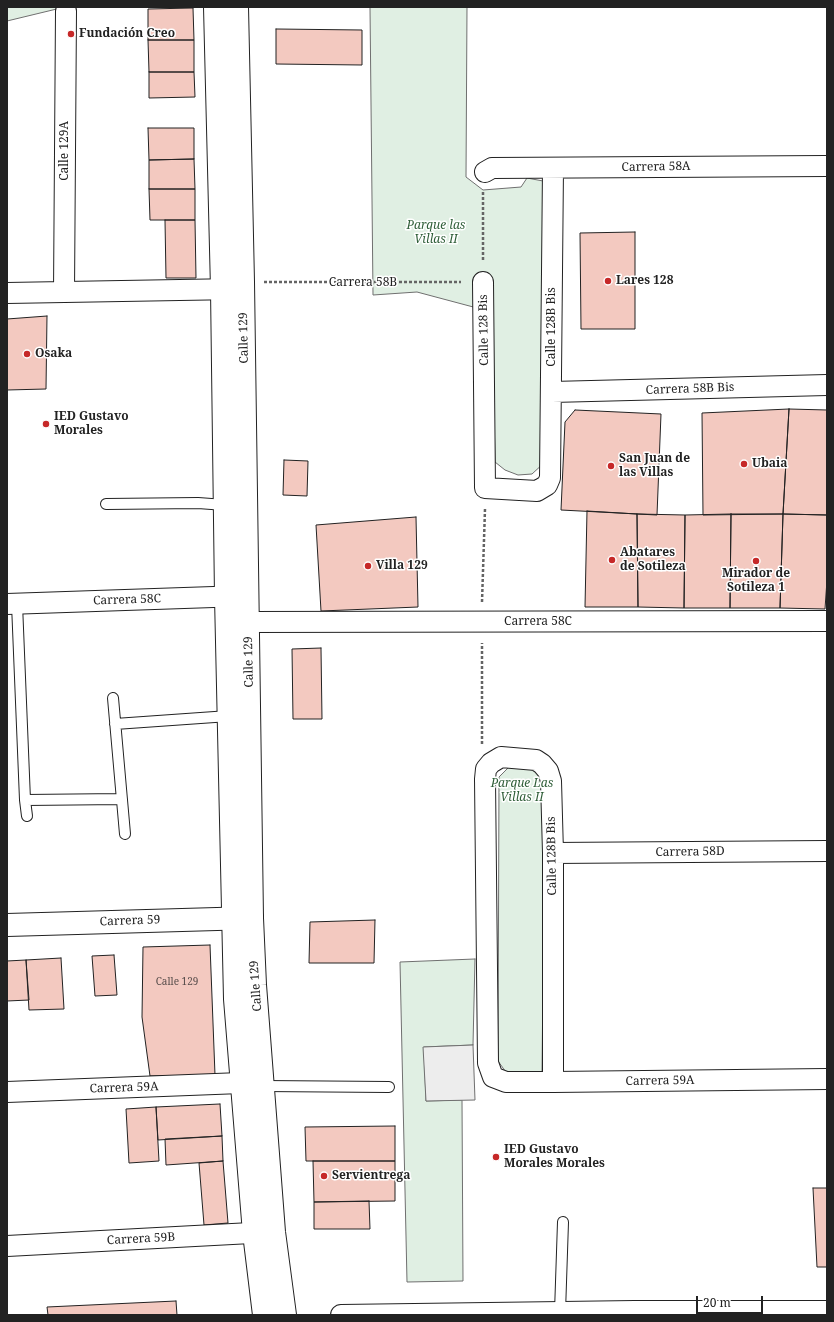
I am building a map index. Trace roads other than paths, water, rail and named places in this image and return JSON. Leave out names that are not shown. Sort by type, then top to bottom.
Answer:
[{"type":"main road","name":"Calle 129","points":[[215,7],[222,289],[229,716],[242,918],[255,981],[263,1086],[264,1315]]},
{"type":"main road","name":"Calle 129","points":[[237,7],[249,622],[242,918],[235,999],[241,1083],[264,1233],[285,1315]]},
{"type":"main road","name":"Carrera 59","points":[[7,925],[242,918]]},
{"type":"street","name":"Calle 129A","points":[[64,292],[66,11]]},
{"type":"street","name":"Carrera 58A","points":[[485,172],[492,168],[827,166]]},
{"type":"street","name":"Calle 128B Bis","points":[[547,485],[550,478],[552,392],[553,168]]},
{"type":"street","name":"Calle 128 Bis","points":[[484,282],[485,488],[537,491],[547,485]]},
{"type":"street","points":[[7,293],[222,289],[243,285]]},
{"type":"street","name":"Carrera 58B Bis","points":[[552,392],[827,385]]},
{"type":"street","name":"Carrera 58C","points":[[12,604],[248,595]]},
{"type":"street","name":"Carrera 58C","points":[[249,622],[827,621]]},
{"type":"street","name":"Calle 128B Bis","points":[[493,1077],[488,1063],[485,779],[486,769],[491,763],[501,757],[536,760],[542,764],[548,772],[550,781],[553,854],[553,1082]]},
{"type":"street","name":"Carrera 58D","points":[[553,854],[827,850]]},
{"type":"street","name":"Carrera 59A","points":[[493,1077],[506,1082],[827,1079]]},
{"type":"street","name":"Carrera 59A","points":[[7,1092],[241,1083]]},
{"type":"street","name":"Carrera 59B","points":[[7,1246],[264,1233]]},
{"type":"street","points":[[341,1315],[827,1311]]},
{"type":"lane","points":[[106,504],[225,505]]},
{"type":"lane","points":[[12,604],[27,816]]},
{"type":"lane","points":[[113,698],[125,834]]},
{"type":"lane","points":[[115,724],[229,716]]},
{"type":"lane","points":[[25,800],[122,799]]},
{"type":"lane","points":[[263,1086],[389,1087]]},
{"type":"lane","points":[[560,1312],[563,1222]]},
{"type":"place","name":"Fundación Creo","points":[[71,34]]},
{"type":"place","name":"Lares 128","points":[[608,281]]},
{"type":"place","name":"Osaka","points":[[27,354]]},
{"type":"place","name":"IED Gustavo Morales","points":[[46,424]]},
{"type":"place","name":"Ubaia","points":[[744,464]]},
{"type":"place","name":"San Juan de las Villas","points":[[611,466]]},
{"type":"place","name":"Abatares de Sotileza","points":[[612,560]]},
{"type":"place","name":"Mirador de Sotileza 1","points":[[756,561]]},
{"type":"place","name":"Villa 129","points":[[368,566]]},
{"type":"place","name":"IED Gustavo Morales Morales","points":[[496,1157]]},
{"type":"place","name":"Servientrega","points":[[324,1176]]},
{"type":"park label","name":"Parque las Villas II","points":[[436,233]]},
{"type":"park label","name":"Parque Las Villas II","points":[[522,791]]}]
